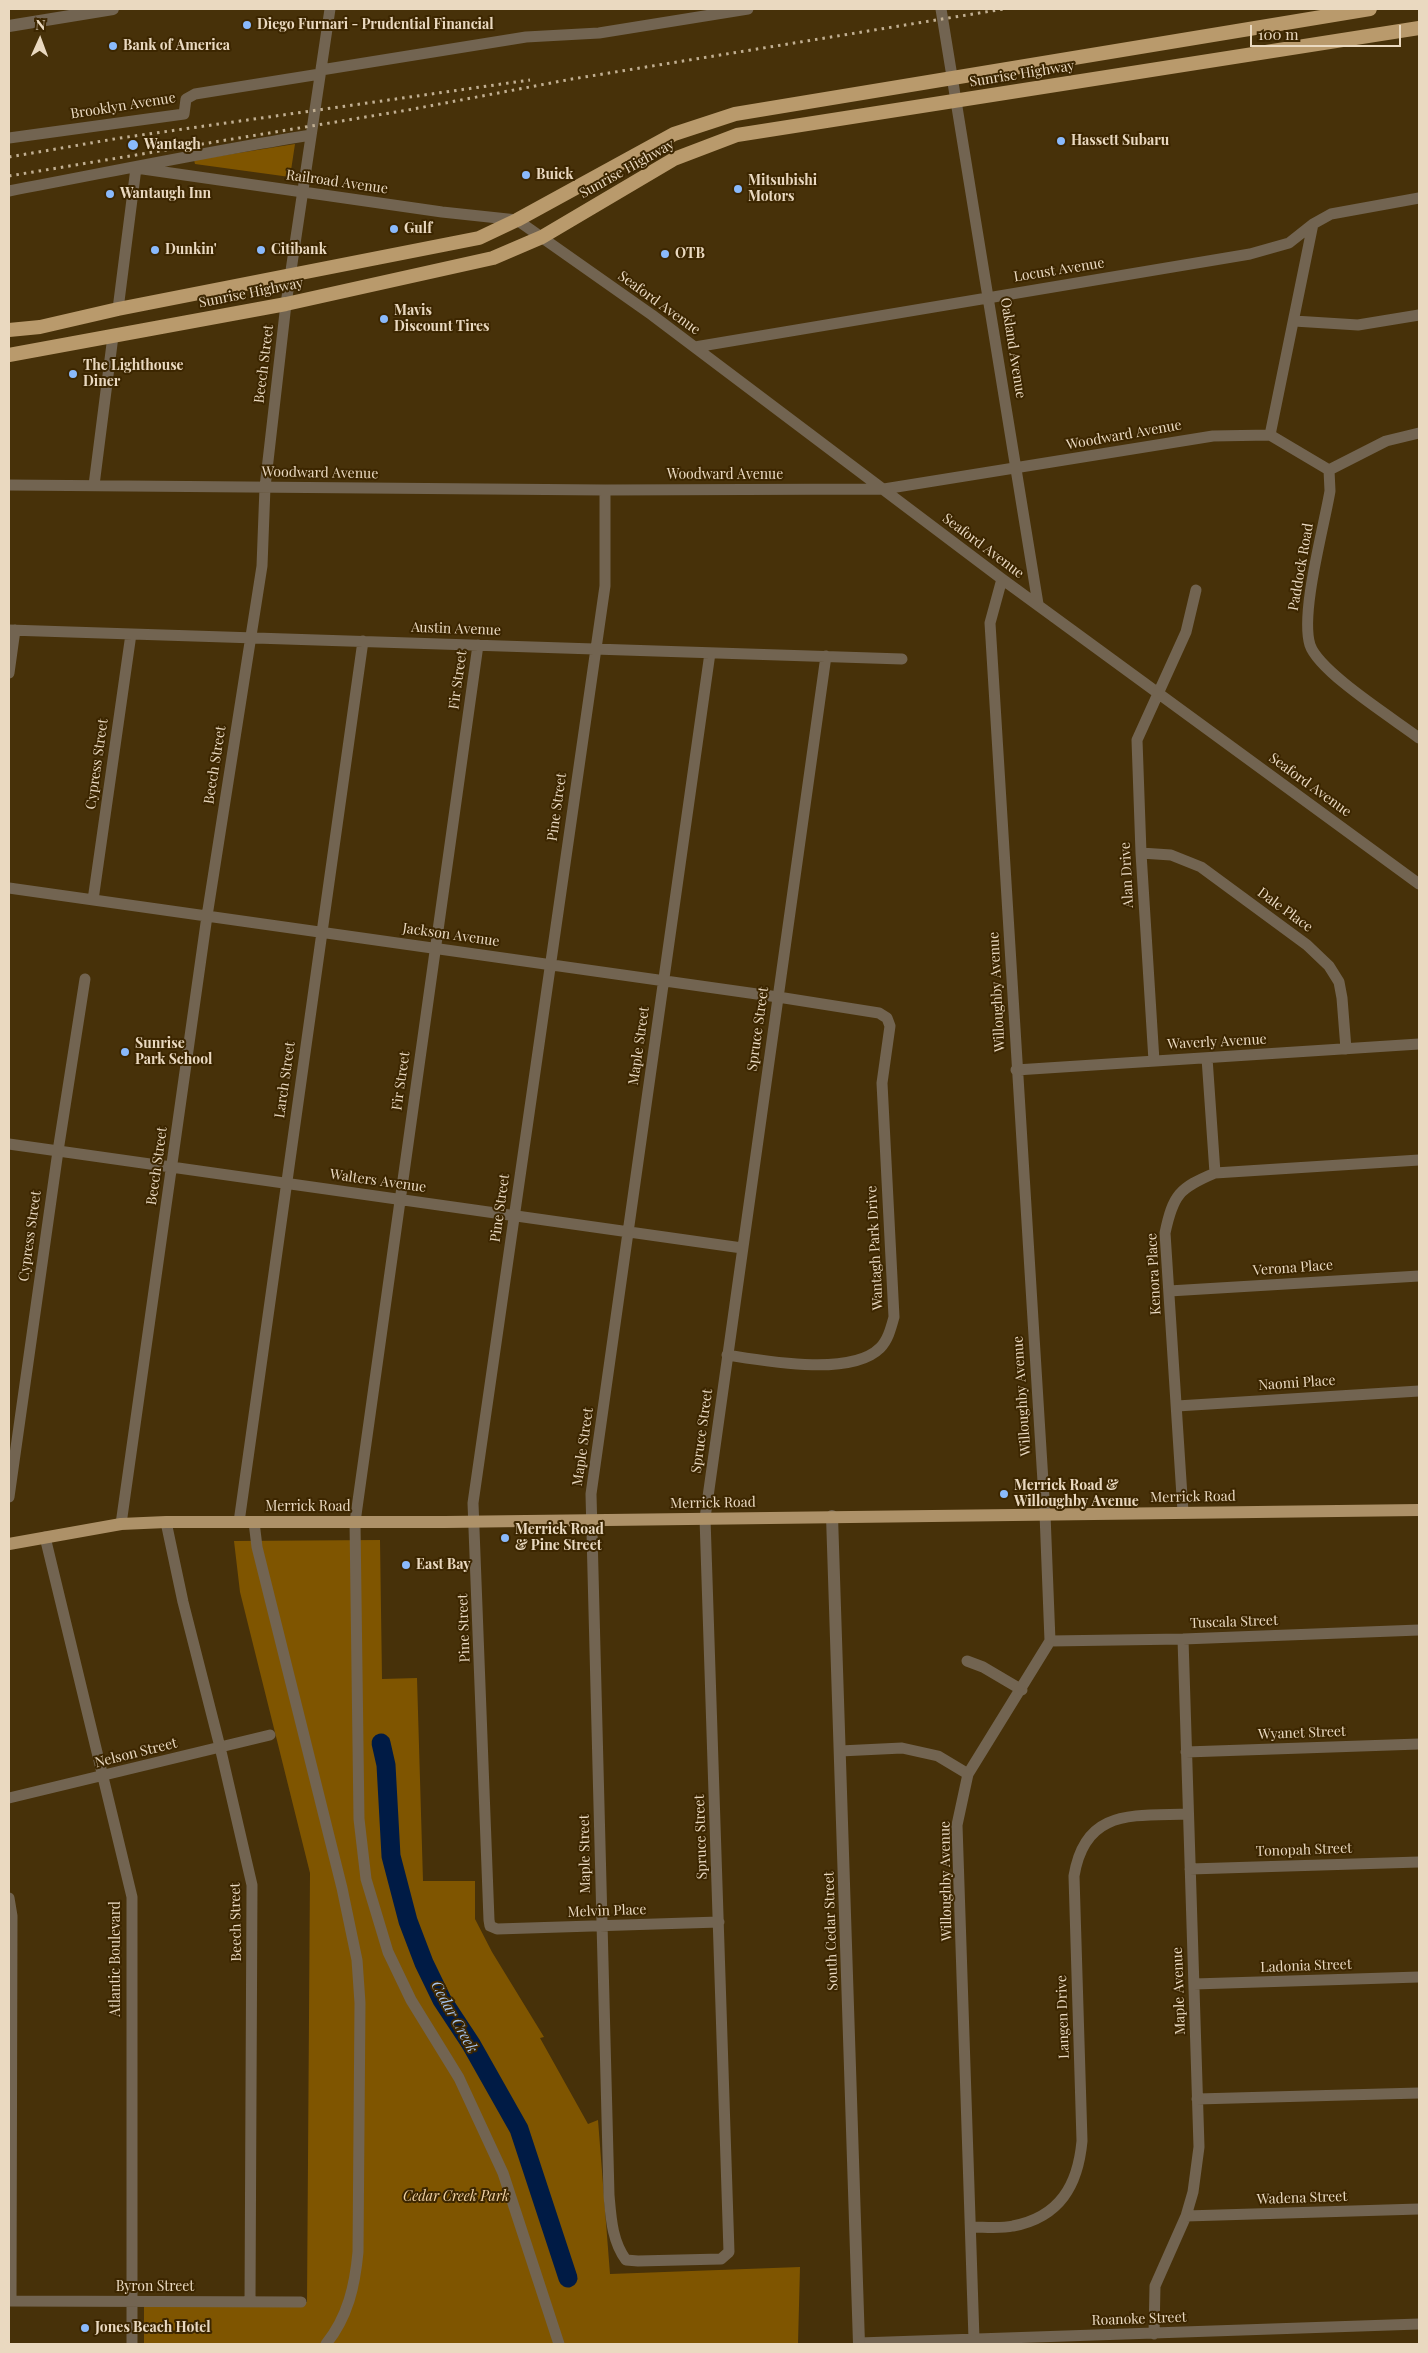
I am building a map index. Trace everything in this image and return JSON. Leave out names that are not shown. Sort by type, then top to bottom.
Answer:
[{"type":"highway","name":"Sunrise Highway","points":[[9,330],[40,327],[118,309],[479,238],[516,220],[674,134],[735,114],[1370,9]]},
{"type":"highway","name":"Sunrise Highway","points":[[9,355],[286,304],[493,258],[674,159],[737,135],[1419,28]]},
{"type":"main road","name":"Merrick Road","points":[[9,1544],[121,1524],[166,1522],[593,1520],[1419,1510]]},
{"type":"street","points":[[9,26],[113,9]]},
{"type":"street","name":"Beech Street","points":[[121,1524],[207,916],[249,637],[262,566],[264,487],[286,304],[330,9]]},
{"type":"street","name":"Brooklyn Avenue","points":[[9,138],[184,114],[186,99],[196,94],[372,62],[526,38],[599,33],[748,9]]},
{"type":"street","name":"Oakland Avenue","points":[[940,9],[989,296],[1038,604]]},
{"type":"street","name":"Railroad Avenue","points":[[9,191],[136,168],[190,155],[311,135]]},
{"type":"street","points":[[118,309],[136,168]]},
{"type":"street","name":"Railroad Avenue","points":[[136,168],[516,220],[536,233]]},
{"type":"street","name":"Locust Avenue","points":[[695,347],[989,296],[1250,254],[1289,244],[1313,224],[1331,214],[1419,198]]},
{"type":"street","points":[[1313,224],[1270,435],[1329,470],[1386,441],[1419,433]]},
{"type":"street","name":"Seaford Avenue","points":[[536,233],[695,347],[1002,579],[1158,691],[1419,884]]},
{"type":"street","points":[[1294,321],[1358,325],[1419,315]]},
{"type":"street","points":[[94,485],[113,336]]},
{"type":"street","name":"Woodward Avenue","points":[[9,485],[605,490],[884,489],[1213,436],[1270,435]]},
{"type":"street","name":"Paddock Road","points":[[1329,470],[1330,491],[1306,619],[1310,646],[1331,672],[1419,738]]},
{"type":"street","name":"Pine Street","points":[[497,1929],[490,1926],[489,1920],[476,1538],[473,1521],[474,1497],[605,586],[605,490]]},
{"type":"street","name":"Willoughby Avenue","points":[[974,2339],[957,1825],[968,1774],[1022,1690],[1050,1641],[1045,1514],[1016,1070],[990,623],[1002,579]]},
{"type":"street","name":"Alan Drive","points":[[1154,1061],[1141,853],[1137,740],[1186,632],[1196,590]]},
{"type":"street","points":[[9,673],[12,630]]},
{"type":"street","name":"Austin Avenue","points":[[12,630],[902,659]]},
{"type":"street","name":"Cypress Street","points":[[93,900],[131,634]]},
{"type":"street","name":"Larch Street","points":[[239,1522],[363,641]]},
{"type":"street","name":"Fir Street","points":[[478,645],[355,1522],[360,1819],[362,1856],[372,1901],[388,1952],[404,1985],[459,2078],[503,2174],[559,2344]]},
{"type":"street","name":"Maple Street","points":[[620,2252],[613,2233],[609,2195],[591,1494],[710,653]]},
{"type":"street","name":"Spruce Street","points":[[620,2252],[626,2260],[638,2261],[721,2259],[729,2252],[730,2245],[705,1518],[826,656]]},
{"type":"street","name":"Dale Place","points":[[1141,853],[1171,855],[1201,867],[1307,945],[1329,966],[1339,982],[1346,1049]]},
{"type":"street","name":"Jackson Avenue","points":[[9,888],[778,997],[879,1012],[887,1018]]},
{"type":"street","name":"Cypress Street","points":[[9,1497],[58,1151],[85,979]]},
{"type":"street","name":"Wantagh Park Drive","points":[[728,1355],[787,1364],[853,1363],[881,1348],[889,1334],[894,1317],[882,1083],[890,1026],[887,1018]]},
{"type":"street","name":"Waverly Avenue","points":[[1016,1070],[1419,1044]]},
{"type":"street","points":[[1208,1058],[1215,1173]]},
{"type":"street","name":"Walters Avenue","points":[[9,1144],[742,1248]]},
{"type":"street","name":"Kenora Place","points":[[1183,1512],[1165,1233],[1170,1208],[1189,1184],[1215,1173],[1419,1160]]},
{"type":"street","name":"Verona Place","points":[[1169,1291],[1419,1276]]},
{"type":"street","name":"Naomi Place","points":[[1177,1406],[1419,1391]]},
{"type":"street","name":"South Cedar Street","points":[[832,1516],[859,2343]]},
{"type":"street","name":"Beech Street","points":[[166,1522],[183,1602],[220,1747],[252,1885],[250,2302]]},
{"type":"street","points":[[254,1522],[257,1547],[342,1888],[357,1960],[360,2003],[358,2252],[352,2292],[340,2324],[326,2344]]},
{"type":"street","name":"Atlantic Boulevard","points":[[45,1537],[132,1897],[132,2344]]},
{"type":"street","name":"Tuscala Street","points":[[1050,1641],[1183,1639],[1419,1630]]},
{"type":"street","name":"Maple Avenue","points":[[1154,2334],[1155,2286],[1186,2216],[1197,2168],[1194,1984],[1183,1639]]},
{"type":"street","points":[[967,1661],[983,1667],[1022,1690]]},
{"type":"street","name":"Nelson Street","points":[[9,1798],[103,1777],[270,1735]]},
{"type":"street","name":"Wyanet Street","points":[[1186,1752],[1419,1744]]},
{"type":"street","points":[[840,1751],[902,1748],[938,1756],[968,1774]]},
{"type":"street","name":"Langen Drive","points":[[971,2228],[1012,2227],[1035,2220],[1056,2206],[1072,2187],[1080,2166],[1082,2141],[1074,1876],[1078,1855],[1090,1836],[1106,1823],[1127,1816],[1188,1814]]},
{"type":"street","name":"Tonopah Street","points":[[1190,1868],[1419,1862]]},
{"type":"street","points":[[9,1898],[12,1916],[10,2301]]},
{"type":"street","name":"Melvin Place","points":[[497,1929],[719,1922]]},
{"type":"street","name":"Ladonia Street","points":[[1194,1984],[1419,1977]]},
{"type":"street","points":[[1197,2099],[1419,2092]]},
{"type":"street","name":"Wadena Street","points":[[1186,2216],[1419,2209]]},
{"type":"street","name":"Byron Street","points":[[10,2301],[301,2302]]},
{"type":"street","name":"Roanoke Street","points":[[859,2343],[1419,2324]]},
{"type":"green space","points":[[295,144],[290,177],[195,164],[194,160]]},
{"type":"green space","name":"Cedar Creek Park","points":[[380,1540],[382,1679],[417,1678],[423,1881],[475,1881],[475,1919],[492,1952],[544,2037],[540,2038],[588,2124],[598,2120],[610,2274],[800,2267],[798,2344],[144,2344],[144,2301],[307,2302],[310,1873],[240,1592],[234,1541]]},
{"type":"waterway","name":"Cedar Creek","points":[[381,1743],[386,1765],[391,1856],[408,1921],[424,1963],[442,2000],[471,2044],[519,2129],[568,2278]]},
{"type":"railway","points":[[9,176],[408,110],[572,79],[1004,9]]},
{"type":"railway","points":[[9,157],[120,138],[530,80]]},
{"type":"place","name":"Diego Furnari - Prudential Financial","points":[[247,25]]},
{"type":"place","name":"Bank of America","points":[[113,46]]},
{"type":"place","name":"Hassett Subaru","points":[[1061,141]]},
{"type":"place","name":"Wantagh","points":[[133,145]]},
{"type":"place","name":"Buick","points":[[526,175]]},
{"type":"place","name":"Mitsubishi Motors","points":[[738,189]]},
{"type":"place","name":"Wantaugh Inn","points":[[110,194]]},
{"type":"place","name":"Gulf","points":[[394,229]]},
{"type":"place","name":"Dunkin'","points":[[155,250]]},
{"type":"place","name":"Citibank","points":[[261,250]]},
{"type":"place","name":"OTB","points":[[665,254]]},
{"type":"place","name":"Mavis Discount Tires","points":[[384,319]]},
{"type":"place","name":"The Lighthouse Diner","points":[[73,374]]},
{"type":"place","name":"Sunrise Park School","points":[[125,1052]]},
{"type":"place","name":"Merrick Road & Willoughby Avenue","points":[[1004,1494]]},
{"type":"place","name":"Merrick Road & Pine Street","points":[[505,1538]]},
{"type":"place","name":"East Bay","points":[[406,1565]]},
{"type":"place","name":"Jones Beach Hotel","points":[[85,2328]]}]
